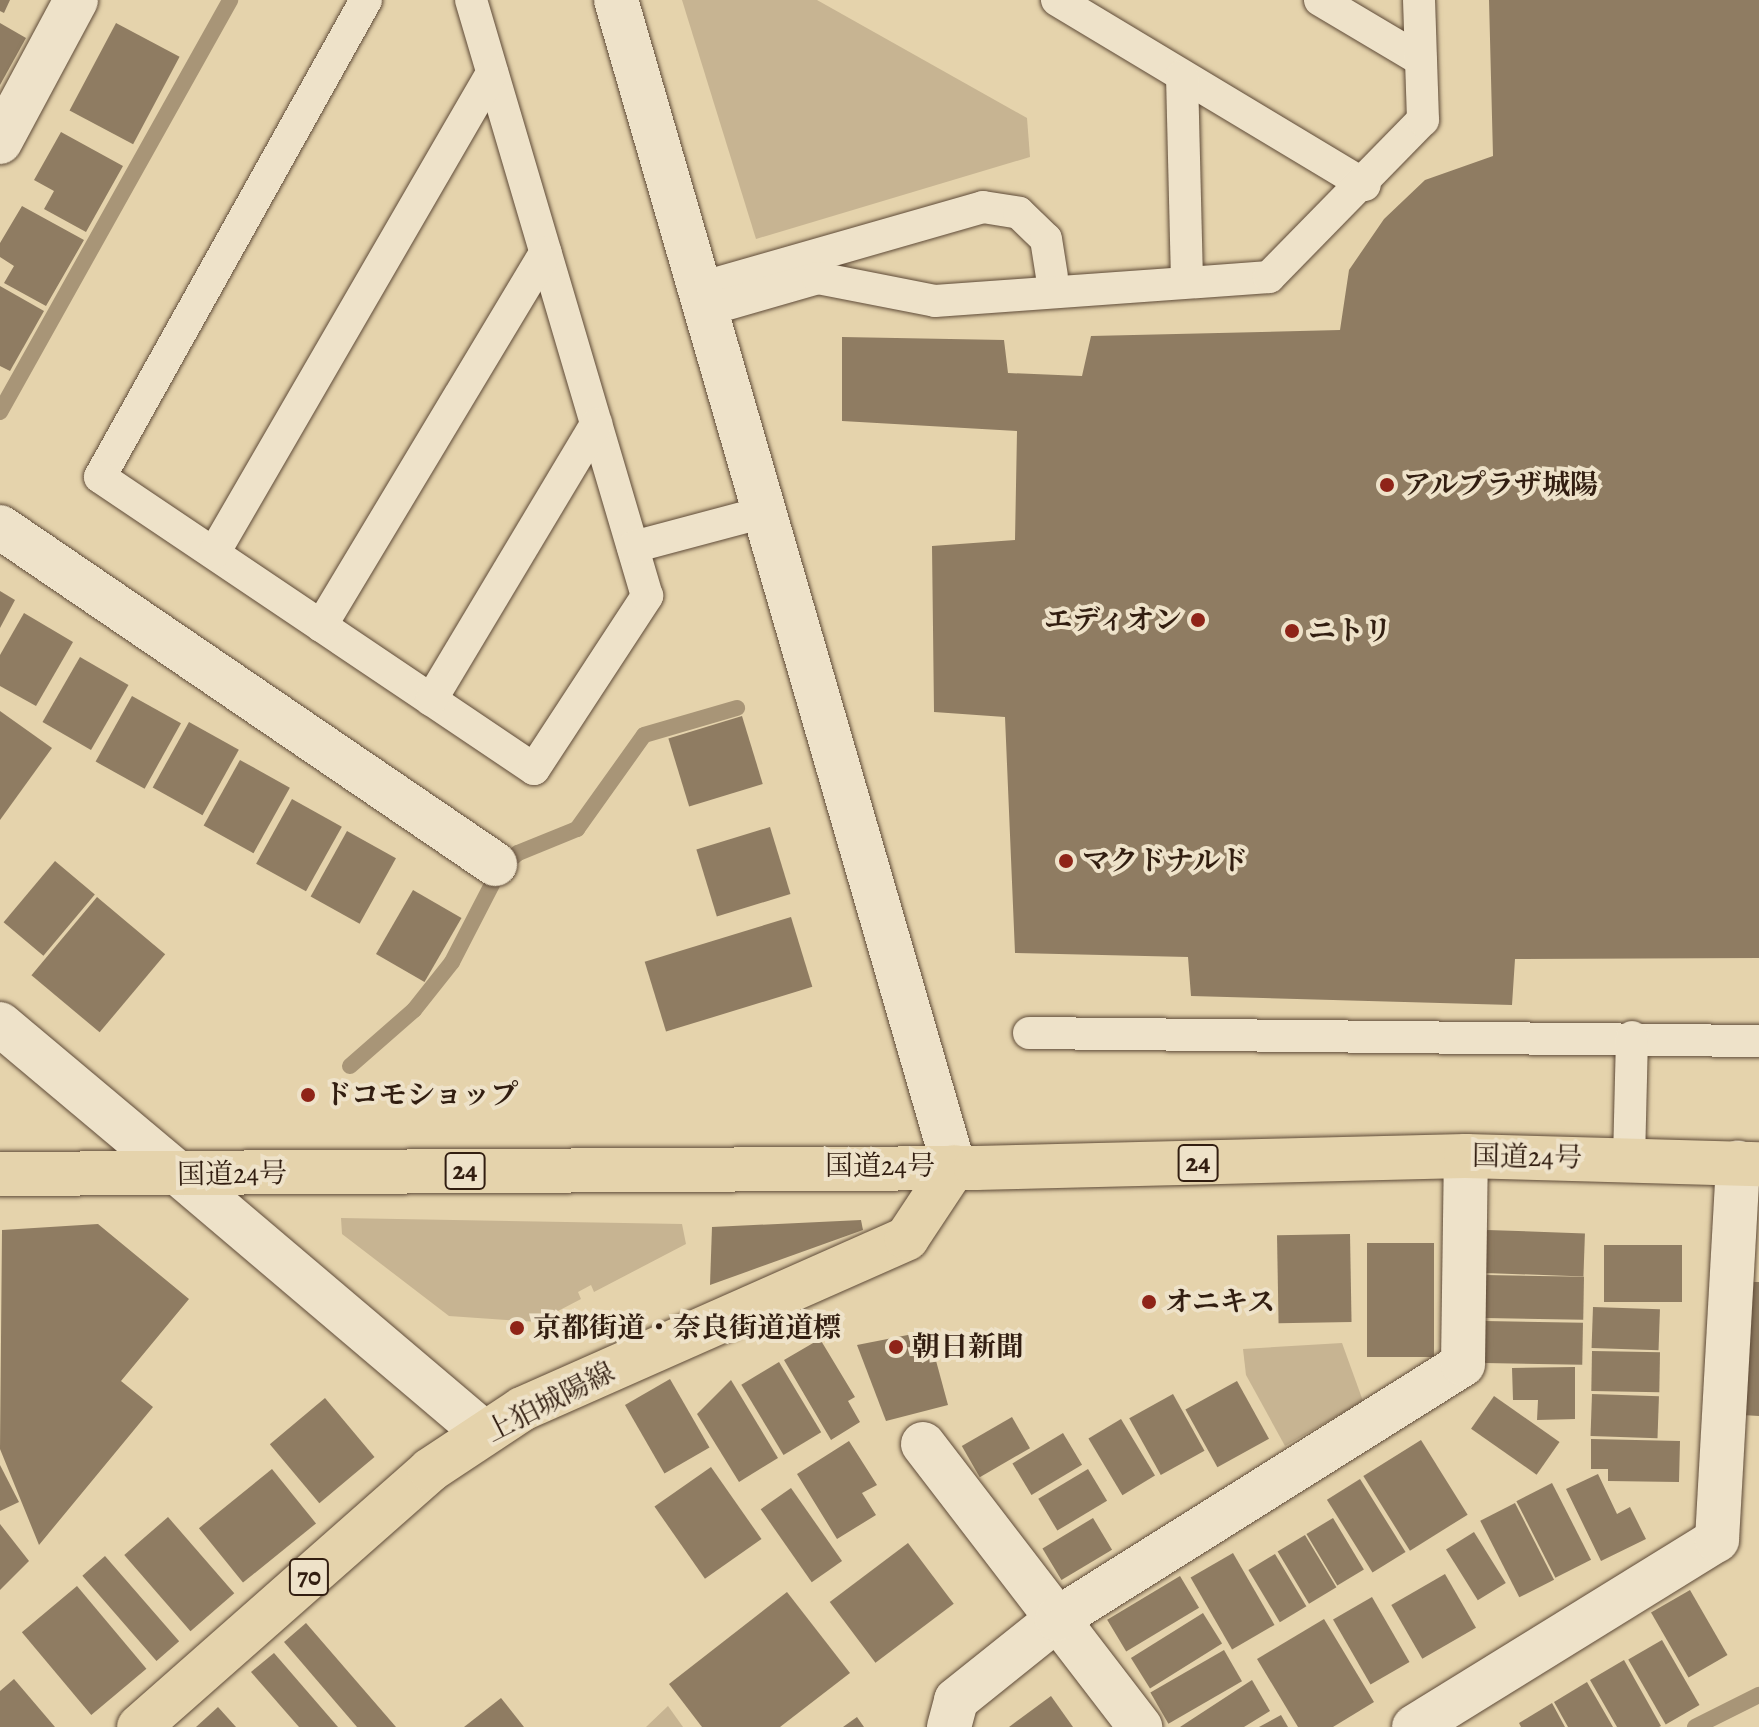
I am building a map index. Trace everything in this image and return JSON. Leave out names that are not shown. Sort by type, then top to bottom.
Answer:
[{"type":"main road","name":"国道24号","points":[[0,1174],[954,1167],[1466,1156],[1748,1164]]},
{"type":"main road","name":"上狛城陽線","points":[[139,1727],[430,1470],[522,1409],[907,1238],[954,1167]]},
{"type":"street","points":[[0,142],[76,0]]},
{"type":"street","points":[[616,0],[707,298],[765,512],[954,1167]]},
{"type":"street","points":[[0,527],[495,864]]},
{"type":"street","points":[[0,1024],[484,1433]]},
{"type":"street","points":[[949,1727],[956,1700],[1057,1619],[1463,1364],[1466,1156]]},
{"type":"street","points":[[1414,1727],[1717,1540],[1748,1164]]},
{"type":"street","points":[[923,1444],[1140,1727]]},
{"type":"lane","points":[[366,0],[100,477],[534,769],[647,596],[471,0]]},
{"type":"lane","points":[[1057,0],[1365,185]]},
{"type":"lane","points":[[1320,0],[1421,60]]},
{"type":"lane","points":[[707,298],[818,278],[935,301],[1269,277],[1365,185],[1423,120],[1419,0]]},
{"type":"lane","points":[[214,553],[492,73]]},
{"type":"lane","points":[[1182,76],[1187,281]]},
{"type":"lane","points":[[707,298],[983,207],[1019,213],[1046,239],[1052,276]]},
{"type":"lane","points":[[321,626],[546,252]]},
{"type":"lane","points":[[431,700],[596,424]]},
{"type":"lane","points":[[633,547],[765,512]]},
{"type":"lane","points":[[1029,1033],[1632,1037],[1759,1041]]},
{"type":"lane","points":[[1629,1160],[1632,1037]]},
{"type":"shaded area","points":[[682,0],[817,0],[1027,118],[1030,157],[756,239]]},
{"type":"shaded area","points":[[341,1218],[682,1224],[686,1244],[594,1292],[591,1285],[578,1292],[581,1299],[537,1322],[449,1316],[342,1234]]},
{"type":"shaded area","points":[[1342,1343],[1363,1401],[1285,1446],[1246,1375],[1243,1349]]},
{"type":"shaded area","points":[[668,1706],[683,1727],[646,1727]]},
{"type":"building","points":[[0,0],[10,0],[4,13],[0,11]]},
{"type":"building","name":"アルプラザ城陽","points":[[1489,0],[1759,0],[1759,958],[1515,959],[1512,1005],[1191,996],[1188,957],[1015,953],[1005,717],[934,712],[932,546],[1015,540],[1017,431],[842,421],[842,337],[1004,340],[1008,373],[1082,376],[1091,336],[1340,330],[1349,270],[1384,219],[1425,180],[1493,156]]},
{"type":"building","points":[[0,23],[26,38],[0,85]]},
{"type":"building","points":[[116,23],[180,57],[133,144],[70,110]]},
{"type":"building","points":[[61,132],[123,166],[86,232],[44,209],[54,191],[34,180]]},
{"type":"building","points":[[22,206],[84,240],[46,306],[4,283],[14,266],[0,257],[0,243]]},
{"type":"building","points":[[0,286],[44,311],[10,371],[0,366]]},
{"type":"building","points":[[0,591],[15,600],[0,628]]},
{"type":"building","points":[[24,613],[73,642],[36,706],[0,686],[0,655]]},
{"type":"building","points":[[80,657],[128,685],[91,750],[42,722]]},
{"type":"building","points":[[132,696],[181,723],[145,789],[96,762]]},
{"type":"building","points":[[0,711],[52,748],[0,820]]},
{"type":"building","points":[[742,716],[763,784],[689,806],[668,739]]},
{"type":"building","points":[[189,722],[239,750],[202,815],[153,788]]},
{"type":"building","points":[[240,760],[290,788],[253,853],[204,826]]},
{"type":"building","points":[[292,799],[342,827],[306,891],[256,864]]},
{"type":"building","points":[[770,827],[790,894],[717,916],[696,850]]},
{"type":"building","points":[[347,831],[396,858],[360,924],[311,897]]},
{"type":"building","points":[[55,861],[95,894],[43,956],[4,922]]},
{"type":"building","points":[[413,890],[461,918],[424,982],[376,954]]},
{"type":"building","points":[[97,897],[165,954],[100,1032],[31,975]]},
{"type":"building","points":[[791,917],[812,987],[666,1032],[645,962]]},
{"type":"building","points":[[861,1220],[863,1230],[710,1285],[712,1227]]},
{"type":"building","points":[[98,1224],[189,1299],[121,1381],[153,1407],[39,1545],[0,1449],[2,1230]]},
{"type":"building","points":[[1487,1230],[1585,1233],[1583,1276],[1485,1273]]},
{"type":"building","points":[[1350,1234],[1352,1322],[1279,1323],[1277,1235]]},
{"type":"building","points":[[1367,1243],[1434,1243],[1434,1357],[1367,1357]]},
{"type":"building","points":[[1604,1245],[1682,1245],[1682,1302],[1604,1302]]},
{"type":"building","points":[[1486,1275],[1584,1277],[1583,1320],[1485,1318]]},
{"type":"building","points":[[1750,1282],[1759,1282],[1759,1416],[1742,1415]]},
{"type":"building","points":[[1593,1307],[1660,1309],[1659,1350],[1592,1348]]},
{"type":"building","points":[[1485,1321],[1583,1323],[1582,1365],[1484,1363]]},
{"type":"building","points":[[928,1331],[948,1405],[886,1421],[857,1345]]},
{"type":"building","points":[[820,1339],[855,1397],[848,1401],[860,1422],[831,1440],[784,1360]]},
{"type":"building","points":[[1592,1351],[1660,1352],[1659,1392],[1591,1391]]},
{"type":"building","points":[[779,1362],[821,1432],[784,1455],[741,1385]]},
{"type":"building","points":[[1575,1367],[1575,1419],[1537,1420],[1538,1400],[1513,1400],[1512,1368]]},
{"type":"building","points":[[670,1379],[710,1447],[664,1473],[625,1405]]},
{"type":"building","points":[[731,1380],[778,1458],[739,1482],[697,1414]]},
{"type":"building","points":[[1237,1381],[1269,1439],[1217,1467],[1185,1410]]},
{"type":"building","points":[[1173,1394],[1205,1451],[1161,1475],[1129,1418]]},
{"type":"building","points":[[1592,1394],[1659,1396],[1657,1438],[1591,1436]]},
{"type":"building","points":[[1494,1396],[1560,1442],[1537,1475],[1471,1429]]},
{"type":"building","points":[[325,1398],[374,1457],[319,1503],[270,1444]]},
{"type":"building","points":[[1012,1417],[1030,1448],[980,1477],[962,1446]]},
{"type":"building","points":[[1121,1419],[1155,1476],[1122,1495],[1088,1439]]},
{"type":"building","points":[[1063,1433],[1082,1465],[1031,1495],[1012,1463]]},
{"type":"building","points":[[1591,1439],[1680,1441],[1679,1482],[1608,1481],[1608,1469],[1591,1469]]},
{"type":"building","points":[[1421,1440],[1468,1515],[1410,1551],[1363,1476]]},
{"type":"building","points":[[849,1441],[877,1485],[862,1493],[876,1515],[837,1539],[797,1474]]},
{"type":"building","points":[[0,1465],[19,1502],[0,1511]]},
{"type":"building","points":[[711,1467],[761,1539],[705,1579],[654,1507]]},
{"type":"building","points":[[272,1469],[316,1523],[243,1583],[199,1528]]},
{"type":"building","points":[[1088,1469],[1107,1501],[1057,1531],[1038,1499]]},
{"type":"building","points":[[1598,1474],[1617,1514],[1630,1507],[1646,1539],[1601,1561],[1566,1489]]},
{"type":"building","points":[[1360,1479],[1406,1552],[1372,1573],[1327,1500]]},
{"type":"building","points":[[1552,1483],[1591,1560],[1555,1578],[1516,1501]]},
{"type":"building","points":[[791,1488],[842,1561],[812,1582],[761,1509]]},
{"type":"building","points":[[1515,1503],[1554,1580],[1519,1597],[1480,1521]]},
{"type":"building","points":[[168,1517],[234,1593],[190,1631],[124,1555]]},
{"type":"building","points":[[1093,1518],[1112,1550],[1061,1580],[1042,1548]]},
{"type":"building","points":[[1333,1518],[1364,1569],[1337,1585],[1306,1534]]},
{"type":"building","points":[[0,1524],[29,1561],[0,1590]]},
{"type":"building","points":[[1474,1532],[1506,1583],[1478,1600],[1446,1549]]},
{"type":"building","points":[[1305,1535],[1336,1587],[1309,1604],[1278,1551]]},
{"type":"building","points":[[908,1543],[954,1604],[875,1663],[830,1602]]},
{"type":"building","points":[[1233,1553],[1274,1625],[1232,1649],[1191,1578]]},
{"type":"building","points":[[1275,1554],[1306,1606],[1280,1622],[1248,1570]]},
{"type":"building","points":[[105,1556],[179,1641],[156,1661],[82,1576]]},
{"type":"building","points":[[1445,1574],[1476,1628],[1422,1659],[1391,1605]]},
{"type":"building","points":[[1180,1576],[1199,1608],[1126,1651],[1107,1620]]},
{"type":"building","points":[[77,1586],[146,1669],[91,1715],[22,1632]]},
{"type":"building","points":[[1690,1590],[1728,1655],[1689,1677],[1651,1612]]},
{"type":"building","points":[[787,1592],[850,1673],[780,1727],[702,1727],[669,1684]]},
{"type":"building","points":[[1372,1597],[1410,1662],[1371,1684],[1333,1620]]},
{"type":"building","points":[[1203,1613],[1222,1644],[1150,1689],[1131,1658]]},
{"type":"building","points":[[1324,1619],[1374,1702],[1333,1727],[1298,1727],[1257,1659]]},
{"type":"building","points":[[306,1623],[396,1727],[357,1727],[284,1642]]},
{"type":"building","points":[[1662,1640],[1700,1705],[1666,1724],[1628,1660]]},
{"type":"building","points":[[1224,1650],[1242,1681],[1168,1724],[1150,1692]]},
{"type":"building","points":[[274,1653],[338,1727],[299,1727],[251,1672]]},
{"type":"building","points":[[1624,1660],[1661,1726],[1617,1727],[1590,1680]]},
{"type":"building","points":[[14,1679],[55,1727],[0,1727],[0,1691]]},
{"type":"building","points":[[1252,1680],[1270,1711],[1244,1727],[1180,1727]]},
{"type":"building","points":[[1587,1682],[1613,1727],[1568,1727],[1554,1702]]},
{"type":"building","points":[[1051,1696],[1073,1727],[1009,1727]]},
{"type":"building","points":[[501,1698],[524,1727],[464,1727]]},
{"type":"building","points":[[1552,1703],[1565,1727],[1521,1727],[1519,1723]]},
{"type":"building","points":[[218,1707],[236,1727],[196,1727]]},
{"type":"building","points":[[1281,1715],[1288,1727],[1259,1727]]},
{"type":"building","points":[[857,1717],[864,1727],[843,1727]]},
{"type":"waterway","points":[[0,412],[230,0]]},
{"type":"waterway","points":[[350,1066],[414,1010],[452,962],[500,869],[518,853],[577,829],[644,735],[737,708]]},
{"type":"waterway","points":[[1695,1727],[1759,1695]]},
{"type":"place","name":"アルプラザ城陽","points":[[1387,485]]},
{"type":"place","name":"エディオン","points":[[1198,620]]},
{"type":"place","name":"ニトリ","points":[[1292,631]]},
{"type":"place","name":"マクドナルド","points":[[1066,861]]},
{"type":"place","name":"ドコモショップ","points":[[308,1095]]},
{"type":"place","name":"オニキス","points":[[1149,1302]]},
{"type":"place","name":"京都街道・奈良街道道標","points":[[517,1328]]},
{"type":"place","name":"朝日新聞","points":[[896,1347]]}]
